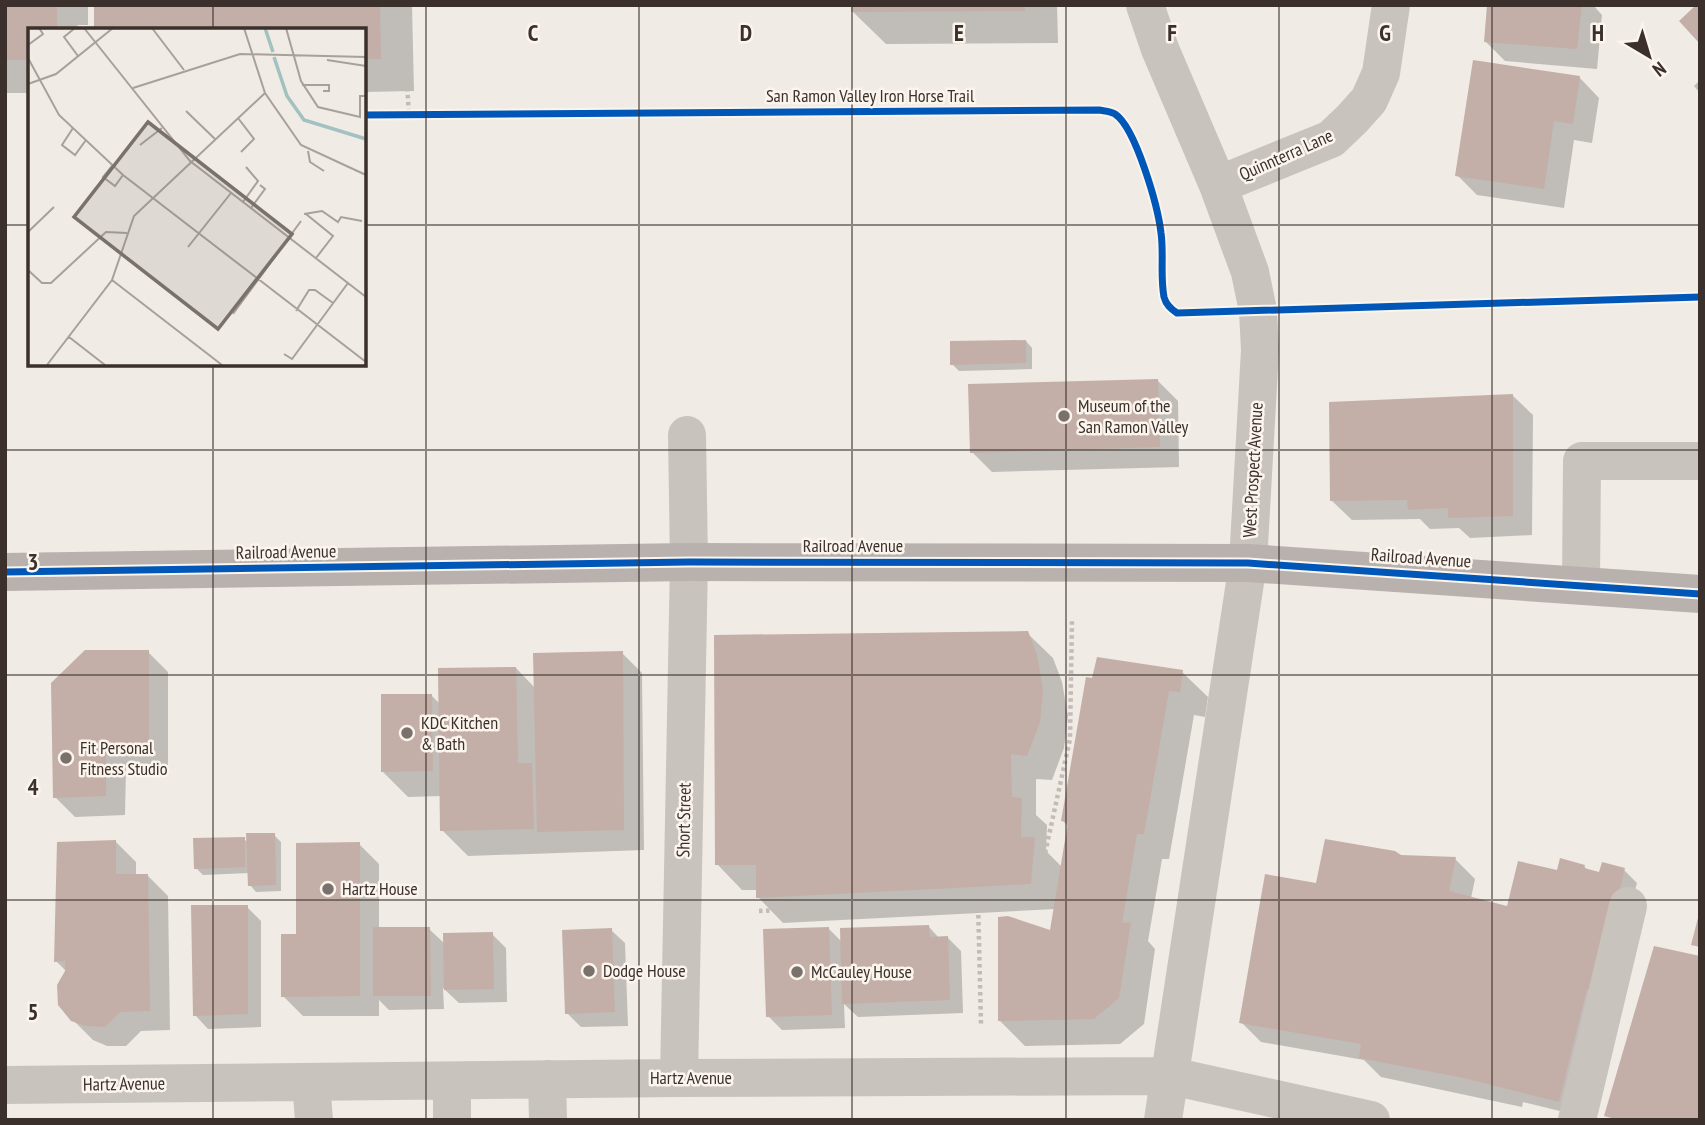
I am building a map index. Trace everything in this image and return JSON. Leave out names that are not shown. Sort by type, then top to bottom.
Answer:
[{"type":"main road","name":"Railroad Avenue","points":[[5,572],[689,562],[1248,563],[1700,594]]},
{"type":"street","name":"West Prospect Avenue","points":[[1145,5],[1160,49],[1218,185],[1250,272],[1258,311],[1260,349],[1248,563],[1163,1120]]},
{"type":"street","name":"Quinnterra Lane","points":[[1218,185],[1331,139],[1352,119],[1369,100],[1381,73],[1391,5]]},
{"type":"street","name":"Short Street","points":[[679,1078],[689,562],[687,435]]},
{"type":"street","points":[[1581,585],[1582,461],[1700,461]]},
{"type":"street","points":[[1577,1120],[1628,906]]},
{"type":"street","name":"Hartz Avenue","points":[[5,1085],[1171,1076],[1371,1120]]},
{"type":"street","points":[[547,1079],[548,1120]]},
{"type":"street","points":[[311,1082],[314,1120]]},
{"type":"street","points":[[452,1082],[452,1120]]},
{"type":"path","points":[[406,68],[409,115]]},
{"type":"path","points":[[398,115],[423,115]]},
{"type":"path","points":[[759,911],[1013,899],[1025,895],[1039,881],[1070,739],[1072,619]]},
{"type":"path","points":[[978,901],[981,1024]]},
{"type":"building","points":[[5,5],[57,5],[57,28],[28,28],[28,60],[5,60]]},
{"type":"building","points":[[94,5],[380,5],[381,59],[366,59],[366,28],[94,28]]},
{"type":"building","points":[[851,5],[1025,5],[1025,11],[851,12]]},
{"type":"building","points":[[1487,5],[1582,5],[1577,49],[1484,42]]},
{"type":"building","points":[[1696,5],[1700,5],[1700,44],[1679,21]]},
{"type":"building","points":[[1473,60],[1580,76],[1573,124],[1554,121],[1544,189],[1455,176]]},
{"type":"building","points":[[1026,340],[1026,363],[950,365],[950,341]]},
{"type":"building","name":"Museum of the San Ramon Valley","points":[[1158,379],[1160,447],[970,453],[968,384]]},
{"type":"building","points":[[1513,394],[1513,516],[1448,518],[1448,508],[1408,510],[1407,500],[1330,501],[1329,402]]},
{"type":"building","points":[[1028,631],[1037,655],[1043,690],[1040,722],[1027,756],[1011,754],[1012,797],[1022,798],[1021,837],[1035,837],[1031,884],[756,898],[756,865],[715,865],[714,635]]},
{"type":"building","points":[[85,650],[149,650],[149,746],[106,748],[106,796],[53,798],[51,683]]},
{"type":"building","points":[[623,651],[624,830],[537,832],[533,653]]},
{"type":"building","points":[[1097,657],[1183,670],[1180,692],[1169,691],[1144,834],[1137,834],[1122,923],[1131,922],[1119,998],[1094,1019],[998,1021],[998,917],[1008,916],[1050,930],[1068,822],[1061,821],[1086,677],[1092,678]]},
{"type":"building","points":[[516,667],[518,763],[532,763],[534,829],[440,831],[438,668]]},
{"type":"building","name":"KDC Kitchen & Bath","points":[[381,694],[432,694],[433,771],[381,772]]},
{"type":"building","points":[[246,833],[275,833],[276,885],[248,886]]},
{"type":"building","points":[[245,837],[245,867],[194,869],[193,838]]},
{"type":"building","points":[[1325,839],[1395,851],[1401,855],[1456,857],[1449,891],[1507,906],[1518,861],[1557,870],[1560,858],[1599,872],[1602,862],[1625,868],[1594,991],[1587,989],[1559,1102],[1464,1078],[1359,1058],[1361,1044],[1239,1023],[1265,874],[1316,883]]},
{"type":"building","points":[[116,840],[116,874],[148,874],[150,1011],[120,1012],[105,1027],[86,1026],[71,1021],[58,1005],[57,985],[65,971],[65,961],[54,962],[57,842]]},
{"type":"building","name":"Hartz House","points":[[360,842],[360,996],[281,997],[281,934],[296,934],[296,843]]},
{"type":"building","points":[[191,905],[248,905],[248,1014],[193,1016]]},
{"type":"building","points":[[1700,914],[1700,947],[1691,945]]},
{"type":"building","points":[[929,925],[930,937],[948,936],[950,1000],[842,1004],[840,928]]},
{"type":"building","points":[[373,927],[430,927],[431,996],[373,996]]},
{"type":"building","name":"McCauley House","points":[[829,927],[832,1015],[766,1017],[763,929]]},
{"type":"building","name":"Dodge House","points":[[612,928],[615,1012],[565,1014],[562,930]]},
{"type":"building","points":[[493,932],[494,989],[444,990],[443,933]]},
{"type":"building","points":[[1654,946],[1700,956],[1700,1120],[1619,1120],[1604,1116]]},
{"type":"cycle path","name":"San Ramon Valley Iron Horse Trail","points":[[366,115],[1099,110],[1113,113],[1123,122],[1138,151],[1159,221],[1164,297],[1169,307],[1177,313],[1700,297]]},
{"type":"cycle path","points":[[5,572],[689,562],[1248,563],[1700,594]]},
{"type":"place","name":"Museum of the San Ramon Valley","points":[[1064,416]]},
{"type":"place","name":"KDC Kitchen & Bath","points":[[407,733]]},
{"type":"place","name":"Fit Personal Fitness Studio","points":[[66,758]]},
{"type":"place","name":"Hartz House","points":[[328,889]]},
{"type":"place","name":"Dodge House","points":[[589,971]]},
{"type":"place","name":"McCauley House","points":[[797,972]]}]
